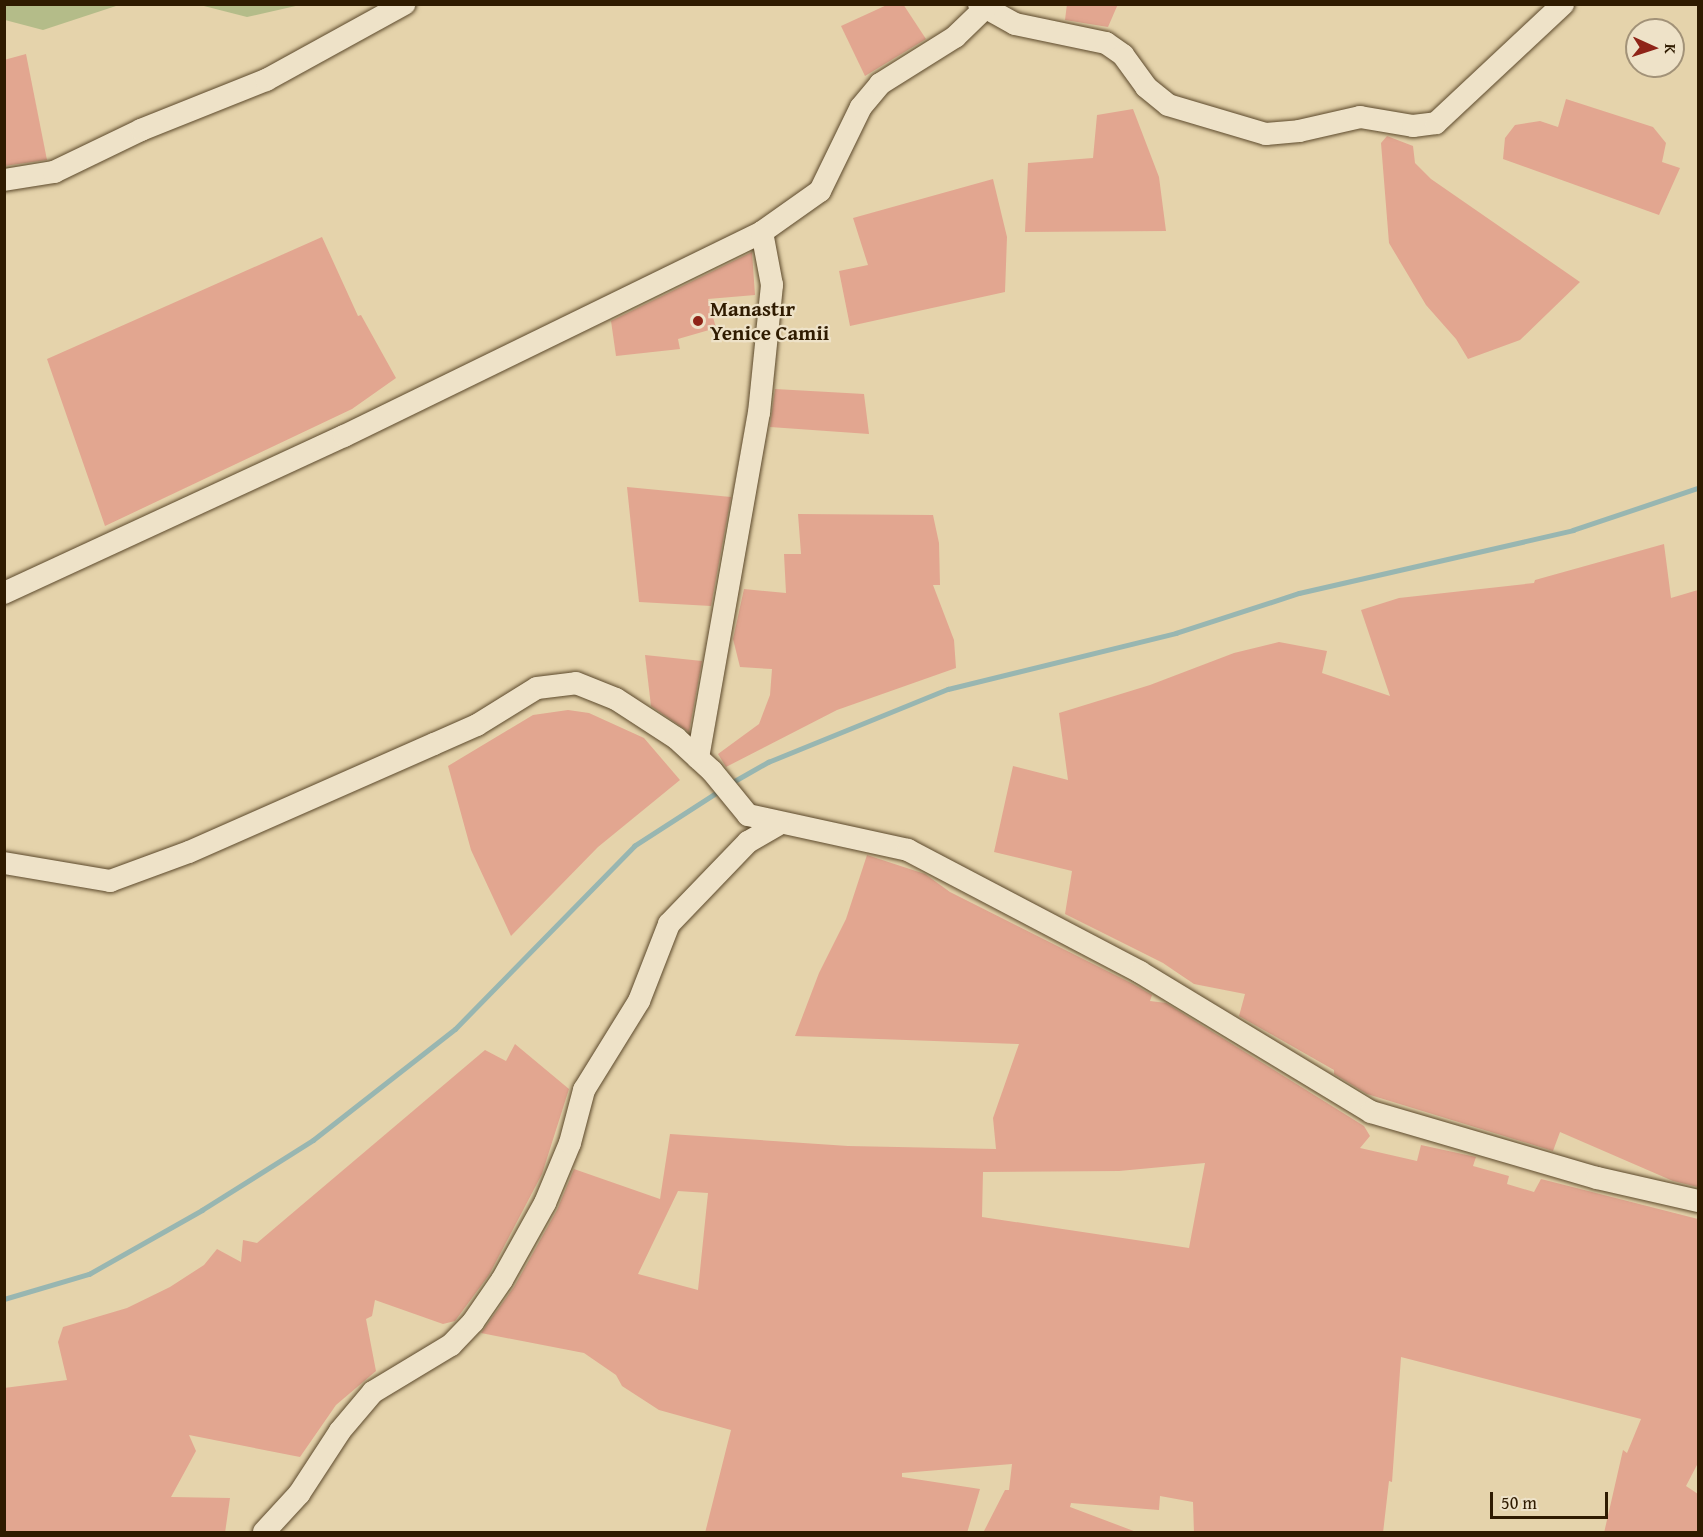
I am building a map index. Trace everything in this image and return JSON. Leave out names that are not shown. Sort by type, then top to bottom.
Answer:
[{"type":"street","points":[[4,180],[54,172],[141,130],[266,81],[404,4]]},
{"type":"street","points":[[4,593],[365,426],[762,232],[820,191],[861,106],[880,84],[954,37],[985,6],[1015,24],[1106,43],[1123,55],[1146,87],[1168,105],[1266,134],[1299,131],[1360,117],[1413,126],[1436,123],[1563,4]]},
{"type":"street","points":[[705,764],[759,413],[772,285],[762,232]]},
{"type":"street","points":[[4,863],[110,881],[148,869],[477,725],[537,688],[576,683],[616,699],[705,764],[738,806],[748,815],[777,825],[909,850],[1140,972],[1371,1112],[1597,1178],[1698,1201]]},
{"type":"street","points":[[264,1533],[299,1494],[340,1431],[373,1392],[451,1345],[473,1322],[502,1280],[545,1203],[570,1143],[584,1090],[639,1001],[669,924],[748,842],[777,825]]},
{"type":"green space","points":[[300,4],[247,17],[200,5]]},
{"type":"green space","points":[[4,5],[119,5],[43,30],[5,20]]},
{"type":"building","points":[[889,4],[903,4],[926,39],[865,76],[841,26]]},
{"type":"building","points":[[1067,4],[1118,4],[1108,27],[1065,20]]},
{"type":"building","points":[[26,54],[47,160],[4,166],[4,60]]},
{"type":"building","points":[[1566,99],[1653,127],[1666,143],[1662,162],[1680,168],[1659,215],[1503,159],[1505,138],[1515,125],[1540,121],[1558,127]]},
{"type":"building","points":[[1133,109],[1159,177],[1166,231],[1025,232],[1028,163],[1093,158],[1097,115]]},
{"type":"building","points":[[1387,136],[1413,146],[1415,163],[1431,179],[1580,282],[1520,340],[1468,359],[1456,339],[1426,305],[1389,243],[1381,143]]},
{"type":"building","points":[[993,179],[1007,237],[1005,292],[850,326],[839,271],[868,265],[853,218]]},
{"type":"building","points":[[322,237],[358,316],[361,315],[396,378],[352,409],[105,526],[47,359]]},
{"type":"building","points":[[752,252],[755,295],[708,299],[716,328],[678,339],[680,349],[616,356],[611,321]]},
{"type":"building","points":[[775,389],[864,394],[869,434],[770,427]]},
{"type":"building","points":[[627,487],[731,497],[711,606],[639,602]]},
{"type":"building","points":[[798,514],[933,515],[939,543],[940,585],[933,585],[954,640],[956,668],[837,710],[726,767],[718,754],[759,724],[770,695],[772,669],[740,667],[733,639],[744,589],[786,593],[784,554],[801,554]]},
{"type":"building","points":[[1664,544],[1671,598],[1698,590],[1698,1187],[1673,1181],[1560,1132],[1553,1151],[1367,1094],[1334,1074],[1334,1070],[1239,1016],[1245,994],[1194,984],[1163,963],[1065,914],[1072,871],[994,852],[1013,766],[1068,780],[1059,713],[1150,685],[1234,653],[1279,642],[1327,651],[1322,673],[1390,696],[1361,610],[1399,598],[1534,583],[1535,580]]},
{"type":"building","points":[[645,655],[702,661],[689,732],[651,706]]},
{"type":"building","points":[[568,710],[589,713],[644,738],[680,780],[598,847],[511,936],[471,850],[448,766],[533,715]]},
{"type":"building","points":[[867,855],[925,874],[950,892],[1133,984],[1152,995],[1150,1001],[1166,1003],[1364,1126],[1370,1136],[1360,1148],[1417,1161],[1421,1145],[1476,1157],[1473,1166],[1509,1176],[1507,1184],[1534,1192],[1541,1179],[1698,1219],[1698,1463],[1686,1486],[1698,1494],[1698,1533],[1604,1533],[1623,1450],[1627,1453],[1641,1419],[1401,1357],[1392,1482],[1389,1481],[1383,1533],[1194,1533],[1193,1502],[1160,1496],[1159,1510],[1071,1503],[1070,1507],[1139,1533],[983,1533],[1005,1490],[1009,1490],[1012,1464],[902,1473],[902,1477],[980,1489],[967,1533],[705,1533],[731,1430],[659,1410],[622,1386],[616,1375],[584,1353],[481,1333],[514,1287],[557,1210],[574,1169],[660,1199],[670,1134],[848,1146],[996,1149],[993,1118],[1019,1044],[795,1036],[819,973],[846,919]],"holes":[[[1205,1163],[1189,1248],[982,1217],[983,1172],[1119,1171]],[[678,1191],[708,1193],[698,1290],[638,1274]]]},
{"type":"building","points":[[515,1044],[569,1089],[542,1174],[489,1275],[455,1321],[443,1324],[375,1300],[372,1316],[366,1319],[376,1371],[336,1405],[300,1457],[189,1435],[196,1451],[171,1497],[230,1498],[225,1533],[4,1533],[4,1388],[67,1380],[58,1342],[63,1327],[127,1308],[170,1287],[204,1265],[217,1249],[241,1262],[243,1240],[257,1243],[485,1050],[506,1061]]},
{"type":"waterway","points":[[731,783],[768,762],[948,689],[1176,633],[1299,593],[1573,530],[1698,488]]},
{"type":"waterway","points":[[4,1299],[89,1274],[202,1210],[313,1140],[455,1029],[634,846],[719,791]]},
{"type":"place","name":"Manastır Yenice Camii","points":[[698,321]]}]
